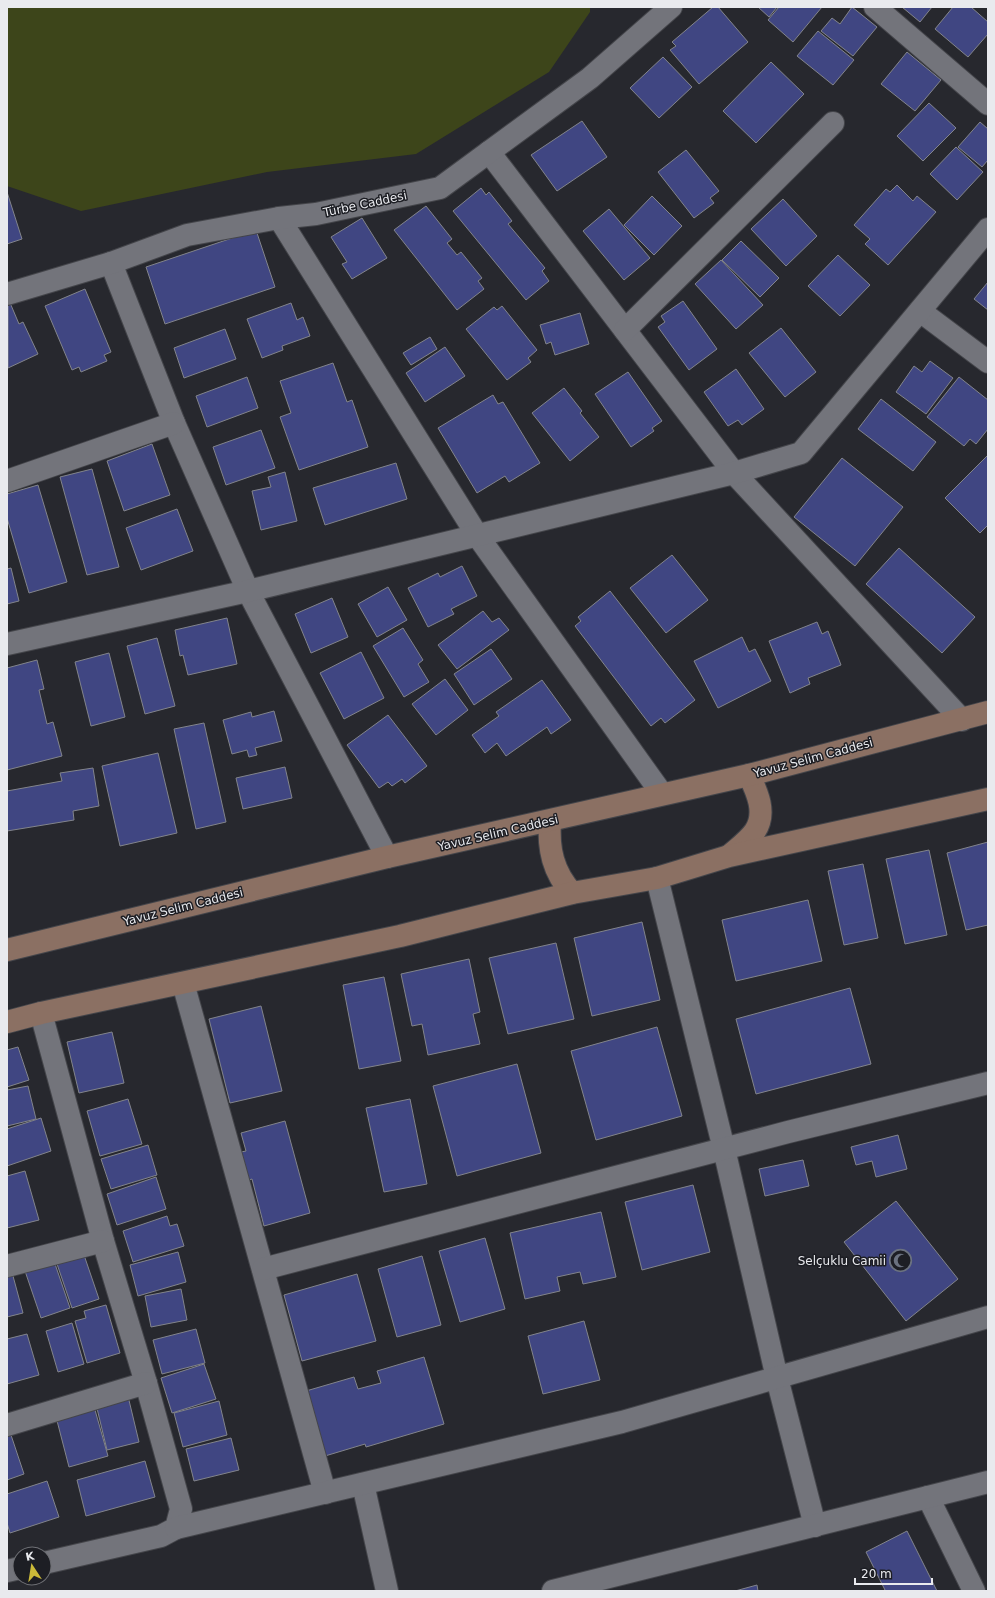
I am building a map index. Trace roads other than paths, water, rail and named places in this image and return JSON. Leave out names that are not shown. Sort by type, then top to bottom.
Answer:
[{"type":"main road","name":"Yavuz Selim Caddesi","points":[[7,950],[387,857],[749,775],[988,712]]},
{"type":"main road","points":[[729,856],[754,832],[760,822],[761,810],[757,792],[749,775]]},
{"type":"main road","points":[[7,1022],[41,1013],[400,936],[572,893],[657,878],[729,856],[988,799]]},
{"type":"main road","points":[[550,821],[550,848],[554,866],[564,884],[572,893]]},
{"type":"street","name":"Türbe Caddesi","points":[[7,294],[111,263],[187,235],[279,218],[316,214],[440,188],[590,78],[671,7]]},
{"type":"street","points":[[875,7],[988,104]]},
{"type":"street","points":[[625,330],[833,123]]},
{"type":"street","points":[[489,152],[734,473],[962,720]]},
{"type":"street","points":[[279,218],[477,535],[662,794]]},
{"type":"street","points":[[7,644],[248,591],[734,473],[801,454],[988,229]]},
{"type":"street","points":[[111,263],[174,423],[248,591],[387,857]]},
{"type":"street","points":[[920,311],[988,362]]},
{"type":"street","points":[[7,481],[174,423]]},
{"type":"street","points":[[657,878],[724,1149],[777,1378],[815,1526]]},
{"type":"street","points":[[183,983],[325,1493]]},
{"type":"street","points":[[41,1013],[103,1241],[146,1384],[181,1510],[176,1528]]},
{"type":"street","points":[[263,1269],[724,1149],[988,1083]]},
{"type":"street","points":[[7,1266],[103,1241]]},
{"type":"street","points":[[52,1561],[161,1536],[176,1528],[622,1422],[988,1317]]},
{"type":"street","points":[[7,1425],[146,1384]]},
{"type":"street","points":[[554,1591],[988,1482]]},
{"type":"street","points":[[363,1484],[387,1591]]},
{"type":"street","points":[[928,1497],[974,1591]]},
{"type":"place","name":"Selçuklu Camii","points":[[901,1261]]}]
